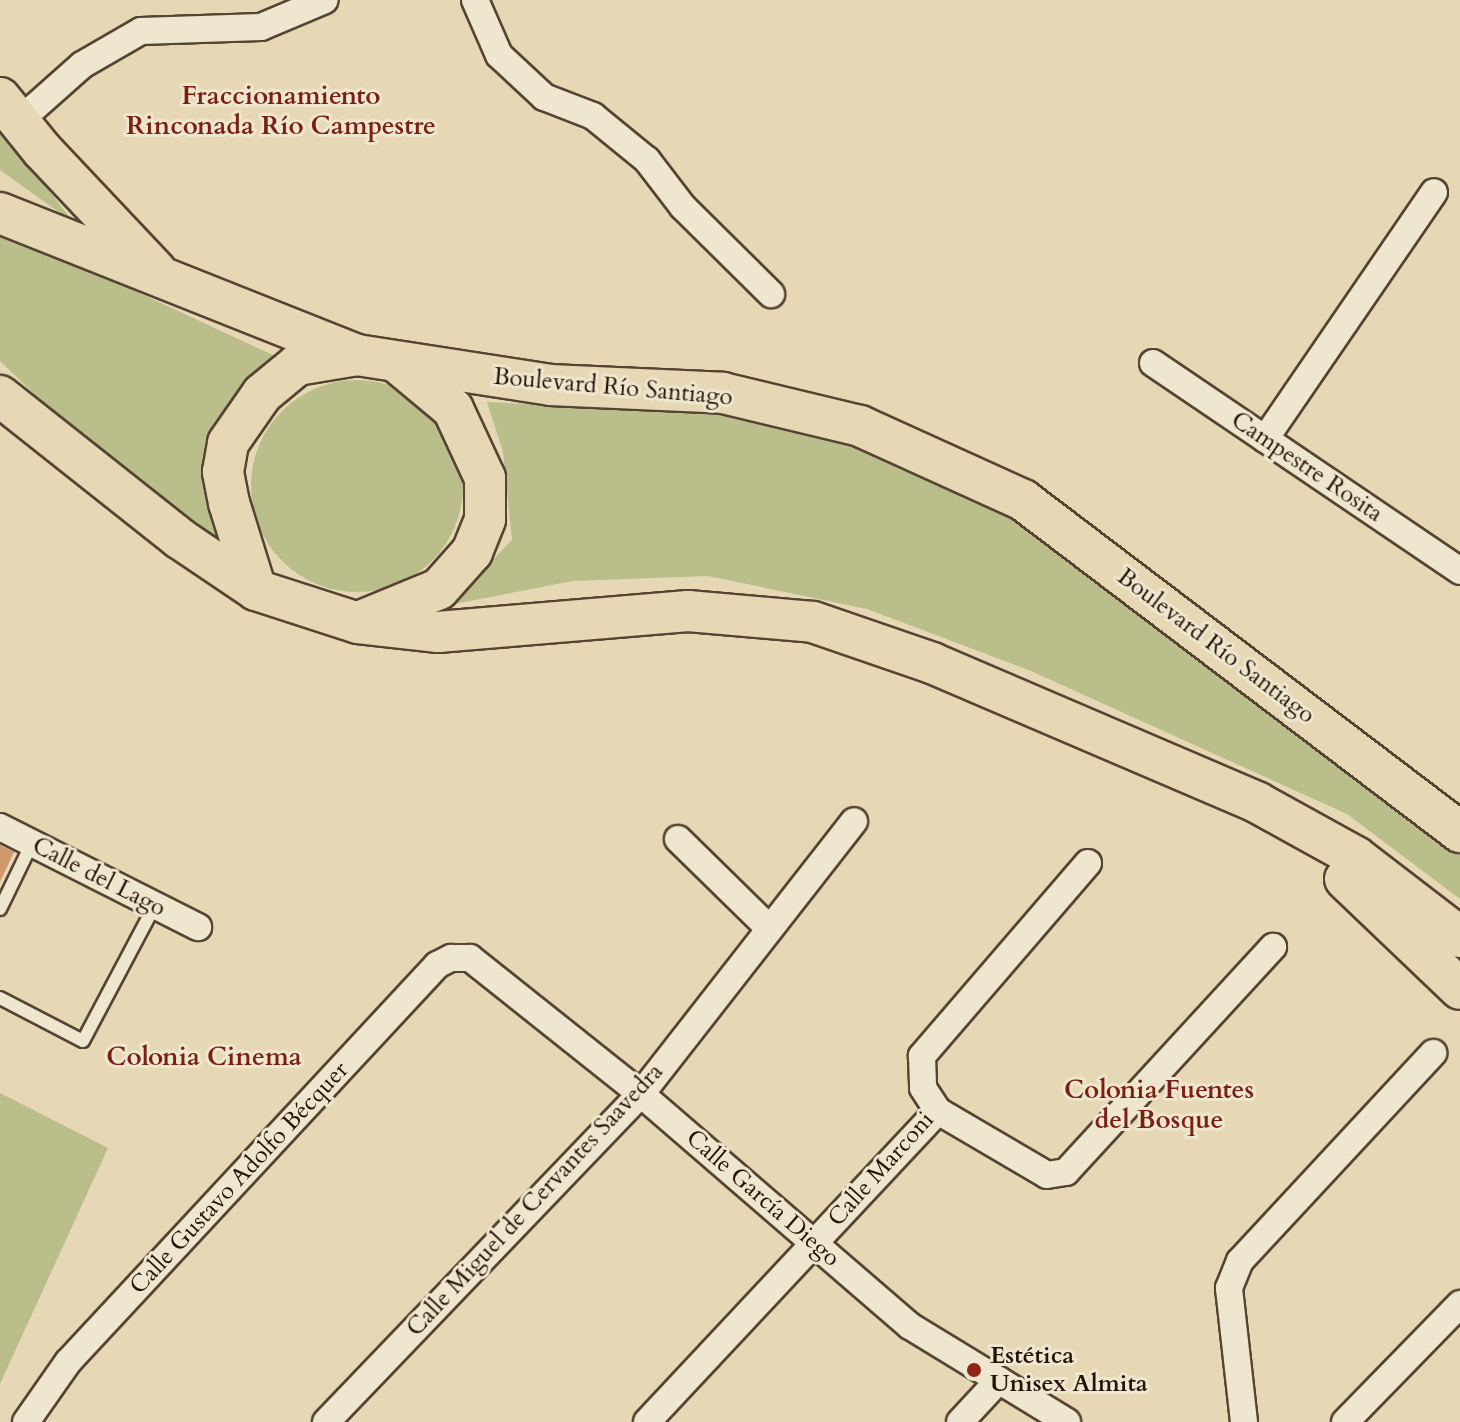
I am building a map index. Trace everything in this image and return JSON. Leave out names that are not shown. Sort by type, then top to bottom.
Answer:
[{"type":"main road","points":[[9,109],[165,279]]},
{"type":"main road","name":"Boulevard Río Santiago","points":[[0,213],[357,355],[400,365],[550,385],[723,393],[860,426],[1023,500],[1460,832]]},
{"type":"main road","points":[[256,590],[239,544],[223,472],[228,443],[262,394],[297,365],[357,355]]},
{"type":"main road","points":[[358,623],[439,589],[472,552],[485,519],[485,478],[453,409],[400,365]]},
{"type":"main road","points":[[0,396],[179,538],[256,590],[358,623],[438,632],[688,611],[813,622],[932,663],[1258,803],[1356,857],[1460,937]]},
{"type":"main road","points":[[1258,803],[1399,927],[1460,989]]},
{"type":"street","points":[[9,109],[141,31],[261,27],[325,0]]},
{"type":"street","points":[[475,0],[499,55],[544,97],[593,116],[647,160],[683,207],[771,294]]},
{"type":"street","points":[[1265,439],[1434,192]]},
{"type":"street","name":"Campestre Rosita","points":[[1153,363],[1460,571]]},
{"type":"street","name":"Calle Miguel de Cervantes Saavedra","points":[[326,1422],[641,1094],[854,821]]},
{"type":"street","name":"Calle del Lago","points":[[0,827],[198,927]]},
{"type":"street","points":[[678,839],[769,928]]},
{"type":"street","name":"Calle Marconi","points":[[647,1422],[938,1111],[923,1088],[922,1056],[1088,863]]},
{"type":"street","points":[[938,1111],[1047,1175],[1066,1172],[1273,947]]},
{"type":"street","name":"Calle Gustavo Adolfo Bécquer","points":[[26,1422],[68,1362],[437,965],[451,958],[470,958]]},
{"type":"street","name":"Calle García Diego","points":[[470,958],[641,1094],[910,1326],[1067,1422]]},
{"type":"street","points":[[1244,1422],[1229,1288],[1240,1261],[1433,1053]]},
{"type":"street","points":[[1345,1422],[1460,1304]]},
{"type":"street","points":[[960,1422],[999,1380]]},
{"type":"lane","points":[[0,909],[33,843]]},
{"type":"lane","points":[[0,998],[83,1041],[155,905]]},
{"type":"green space","points":[[0,127],[74,223],[0,170]]},
{"type":"green space","points":[[0,228],[277,357],[233,397],[204,454],[217,544],[78,436],[0,361]]},
{"type":"green space","points":[[357,380],[398,388],[432,411],[455,445],[463,486],[455,527],[432,561],[398,584],[357,592],[316,584],[282,561],[259,527],[251,486],[259,445],[282,411],[316,388]]},
{"type":"green space","points":[[487,402],[753,414],[886,458],[1013,517],[1460,856],[1460,899],[1347,814],[1031,671],[867,609],[708,576],[573,581],[449,605],[512,540],[503,452]]},
{"type":"green space","points":[[0,1093],[108,1148],[0,1384]]},
{"type":"building","points":[[0,845],[14,852],[0,882]]},
{"type":"place","name":"Estética Unisex Almita","points":[[974,1370]]},
{"type":"district","name":"Fraccionamiento Rinconada Río Campestre","points":[[281,111]]},
{"type":"district","name":"Colonia Cinema","points":[[204,1057]]},
{"type":"district","name":"Colonia Fuentes del Bosque","points":[[1159,1105]]}]
